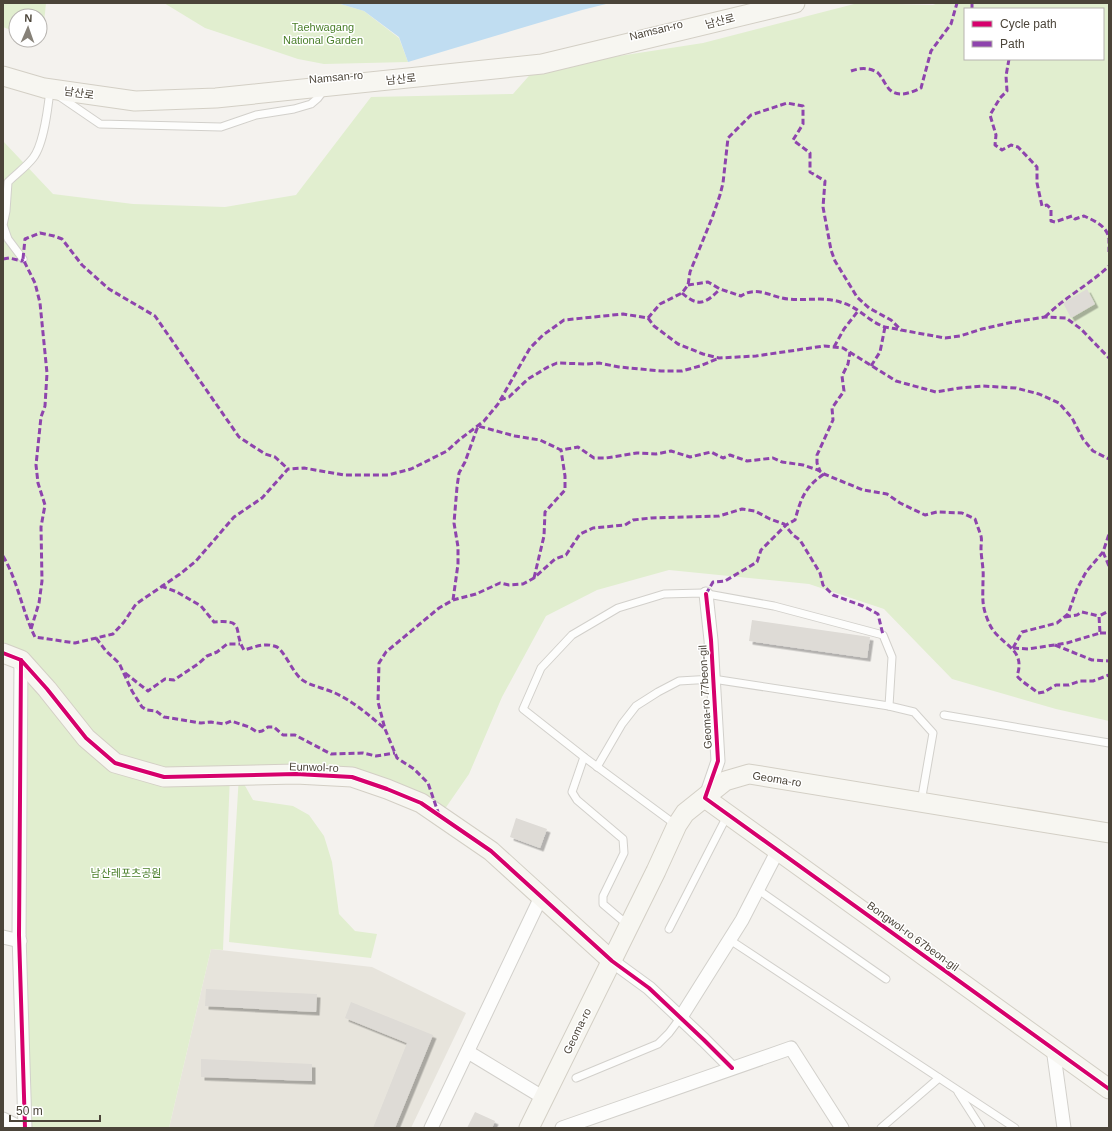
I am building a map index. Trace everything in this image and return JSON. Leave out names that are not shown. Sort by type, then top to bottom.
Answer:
[{"type":"main road","name":"Namsan-ro","points":[[3,66],[41,77],[127,88],[208,89],[490,63],[550,55],[760,3]]},
{"type":"main road","name":"남산로","points":[[3,76],[50,89],[135,101],[216,98],[542,64],[795,3]]},
{"type":"main road","name":"Eunwol-ro","points":[[3,653],[21,660],[47,689],[86,738],[115,762],[164,777],[296,774],[352,777],[421,803],[491,851],[612,961]]},
{"type":"main road","name":"Geoma-ro","points":[[529,1128],[656,871],[677,825],[685,813],[725,781],[749,774],[1109,832]]},
{"type":"main road","name":"Bongwol-ro 67beon-gil","points":[[705,798],[1109,1089]]},
{"type":"street","name":"Geoma-ro 77beon-gil","points":[[705,798],[718,762],[706,594]]},
{"type":"street","points":[[21,660],[20,941],[25,1128]]},
{"type":"street","points":[[681,1018],[742,920],[778,850]]},
{"type":"street","points":[[431,1128],[541,897]]},
{"type":"street","points":[[3,937],[20,941]]},
{"type":"street","points":[[612,961],[650,988],[732,1068]]},
{"type":"street","points":[[562,1128],[791,1048],[842,1128]]},
{"type":"street","points":[[1053,1048],[1064,1128]]},
{"type":"street","points":[[468,1052],[544,1098]]},
{"type":"street","points":[[3,1119],[21,1128]]},
{"type":"lane","points":[[23,259],[8,239],[3,225],[6,211],[8,182],[34,158],[39,147],[47,115],[50,89],[100,124],[221,127],[256,115],[294,109],[311,104],[318,98],[326,87]]},
{"type":"lane","points":[[677,825],[584,757],[523,709],[541,668],[572,635],[618,608],[664,594],[706,594],[774,606],[883,635],[892,657],[890,706]]},
{"type":"lane","points":[[598,767],[622,724],[636,706],[679,681],[713,679],[890,706],[914,712],[932,733],[921,802]]},
{"type":"lane","points":[[944,715],[1109,743]]},
{"type":"lane","points":[[584,757],[572,792],[577,800],[623,839],[624,853],[603,896],[603,904],[629,926]]},
{"type":"lane","points":[[669,929],[728,814]]},
{"type":"lane","points":[[757,889],[886,979]]},
{"type":"lane","points":[[730,940],[1015,1128]]},
{"type":"lane","points":[[576,1078],[658,1044],[681,1018]]},
{"type":"lane","points":[[881,1128],[939,1078]]},
{"type":"lane","points":[[955,1088],[982,1128]]},
{"type":"shaded area","points":[[211,949],[372,967],[466,1013],[411,1128],[169,1128]]},
{"type":"green space","points":[[3,3],[46,3],[45,8],[8,8],[8,29],[3,27]]},
{"type":"green space","name":"Taehwagang National Garden","points":[[164,3],[337,3],[364,11],[399,38],[408,62],[324,64],[298,59],[205,28]]},
{"type":"green space","name":"남산레포츠공원","points":[[858,3],[933,5],[938,3],[1109,3],[1109,721],[1056,709],[952,679],[884,609],[809,584],[669,570],[597,590],[546,616],[502,697],[469,774],[440,816],[352,770],[230,775],[223,950],[211,949],[169,1128],[25,1128],[21,651],[3,642],[3,141],[53,194],[133,204],[225,207],[296,195],[371,97],[513,94],[535,69],[703,43]]},
{"type":"green space","points":[[239,775],[253,800],[293,806],[309,815],[324,836],[332,862],[339,914],[355,931],[377,934],[371,958],[229,942]]},
{"type":"water","points":[[337,3],[610,3],[408,62],[399,37],[364,11]]},
{"type":"building","points":[[1087,289],[1095,304],[1071,318],[1063,303]]},
{"type":"building","points":[[752,620],[870,637],[867,658],[749,641]]},
{"type":"building","points":[[516,818],[547,829],[540,848],[510,837]]},
{"type":"building","points":[[206,989],[317,994],[316,1012],[205,1006]]},
{"type":"building","points":[[351,1002],[433,1035],[395,1128],[373,1128],[407,1043],[345,1018]]},
{"type":"building","points":[[201,1059],[312,1064],[312,1081],[201,1077]]},
{"type":"building","points":[[475,1112],[495,1121],[492,1128],[467,1128]]},
{"type":"marked path","points":[[851,71],[857,69],[875,71],[892,92],[900,94],[913,92],[921,88],[931,51],[951,24],[957,3]]},
{"type":"marked path","points":[[972,3],[972,8]]},
{"type":"marked path","points":[[1009,60],[1006,76],[1007,91],[1000,98],[990,115],[996,135],[995,145],[1002,150],[1011,145],[1018,147],[1037,167],[1037,183],[1042,206],[1047,205],[1051,209],[1051,221],[1055,222],[1072,216],[1075,219],[1084,216],[1100,224],[1108,234],[1109,252]]},
{"type":"marked path","points":[[3,556],[35,637],[75,643],[113,634],[124,622],[136,604],[180,574],[196,561],[234,517],[262,498],[288,469],[304,468],[344,475],[388,475],[411,469],[447,451],[484,421],[498,404],[530,348],[543,335],[564,320],[623,314],[648,318],[660,304],[682,293],[688,285],[690,272],[720,195],[723,183],[728,138],[751,115],[787,103],[803,106],[803,124],[793,140],[810,153],[810,172],[825,181],[823,207],[831,250],[835,261],[857,297],[869,308],[891,320],[901,330],[945,338],[960,336],[1013,322],[1045,317],[1066,318],[1081,329],[1109,358]]},
{"type":"marked path","points":[[31,629],[39,603],[42,581],[41,527],[45,505],[38,483],[36,465],[41,417],[45,406],[47,373],[40,303],[35,283],[23,259],[25,239],[40,233],[62,239],[82,265],[109,289],[155,316],[239,437],[265,454],[275,457],[288,469]]},
{"type":"marked path","points":[[3,259],[9,258],[22,261],[23,259]]},
{"type":"marked path","points":[[1045,317],[1109,266]]},
{"type":"marked path","points":[[688,285],[708,282],[720,289],[741,296],[747,293],[759,292],[788,299],[823,299],[836,301],[853,307],[882,326],[901,330]]},
{"type":"marked path","points":[[682,293],[693,301],[702,302],[711,298],[720,289]]},
{"type":"marked path","points":[[834,347],[844,329],[858,311]]},
{"type":"marked path","points":[[648,318],[654,326],[678,344],[703,354],[719,358],[756,356],[824,346],[843,348],[896,381],[936,392],[983,386],[1016,388],[1039,394],[1059,403],[1072,418],[1083,439],[1093,451],[1109,459]]},
{"type":"marked path","points":[[871,366],[880,352],[885,327]]},
{"type":"marked path","points":[[818,470],[820,471],[817,463],[817,455],[833,420],[832,408],[844,391],[842,376],[848,364],[850,352]]},
{"type":"marked path","points":[[500,400],[509,397],[528,379],[557,363],[599,363],[619,367],[661,371],[682,371],[700,366],[719,358]]},
{"type":"marked path","points":[[453,600],[458,564],[458,547],[454,523],[459,473],[465,462],[478,426],[515,436],[540,440],[561,450],[578,447],[594,458],[606,458],[637,453],[656,454],[671,451],[690,457],[711,452],[723,458],[730,455],[747,461],[773,458],[782,462],[803,465],[818,470],[824,474],[863,490],[887,494],[900,503],[925,515],[937,512],[962,513],[975,519],[981,538],[983,601],[985,611],[993,630],[1015,652],[1019,666],[1017,676],[1038,693],[1044,692],[1056,685],[1069,685],[1080,681],[1093,681],[1109,675]]},
{"type":"marked path","points":[[534,578],[544,536],[545,512],[565,490],[565,476],[561,450]]},
{"type":"marked path","points":[[706,594],[713,582],[725,581],[757,562],[761,550],[786,525],[795,520],[799,505],[808,488],[824,474]]},
{"type":"marked path","points":[[439,815],[428,783],[414,769],[397,758],[385,729],[378,702],[379,663],[386,652],[439,608],[453,600],[476,594],[500,583],[509,585],[523,584],[534,578],[555,559],[566,555],[580,534],[593,528],[625,525],[633,520],[651,518],[719,516],[742,509],[755,511],[784,524],[793,535],[800,540],[820,573],[823,585],[833,595],[863,606],[878,614],[883,635]]},
{"type":"marked path","points":[[1013,648],[1022,632],[1057,623],[1068,614],[1077,589],[1086,572],[1103,552],[1109,534]]},
{"type":"marked path","points":[[1103,552],[1109,566]]},
{"type":"marked path","points":[[161,586],[177,592],[201,606],[214,622],[231,622],[235,625],[244,650],[264,645],[277,647],[301,679],[349,700],[385,729]]},
{"type":"marked path","points":[[1013,648],[1028,649],[1067,643],[1100,633],[1099,616],[1109,611]]},
{"type":"marked path","points":[[1065,617],[1077,615],[1082,612],[1099,616]]},
{"type":"marked path","points":[[1100,633],[1109,633]]},
{"type":"marked path","points":[[96,638],[106,651],[119,663],[132,691],[142,707],[147,710],[156,711],[164,717],[201,723],[211,722],[224,724],[231,721],[249,727],[257,732],[268,727],[274,727],[283,735],[295,735],[331,754],[363,753],[376,756],[395,753]]},
{"type":"marked path","points":[[125,673],[148,691],[165,679],[174,680],[207,656],[217,652],[227,644],[240,644]]},
{"type":"marked path","points":[[1055,645],[1092,660],[1109,661]]},
{"type":"cycle path","points":[[706,594],[711,640],[718,761],[705,798],[1109,1089]]},
{"type":"cycle path","points":[[3,653],[21,660],[47,689],[86,738],[115,763],[164,777],[296,774],[352,777],[421,803],[491,851],[612,961],[649,988],[732,1068]]},
{"type":"cycle path","points":[[21,660],[19,935],[25,1128]]}]
